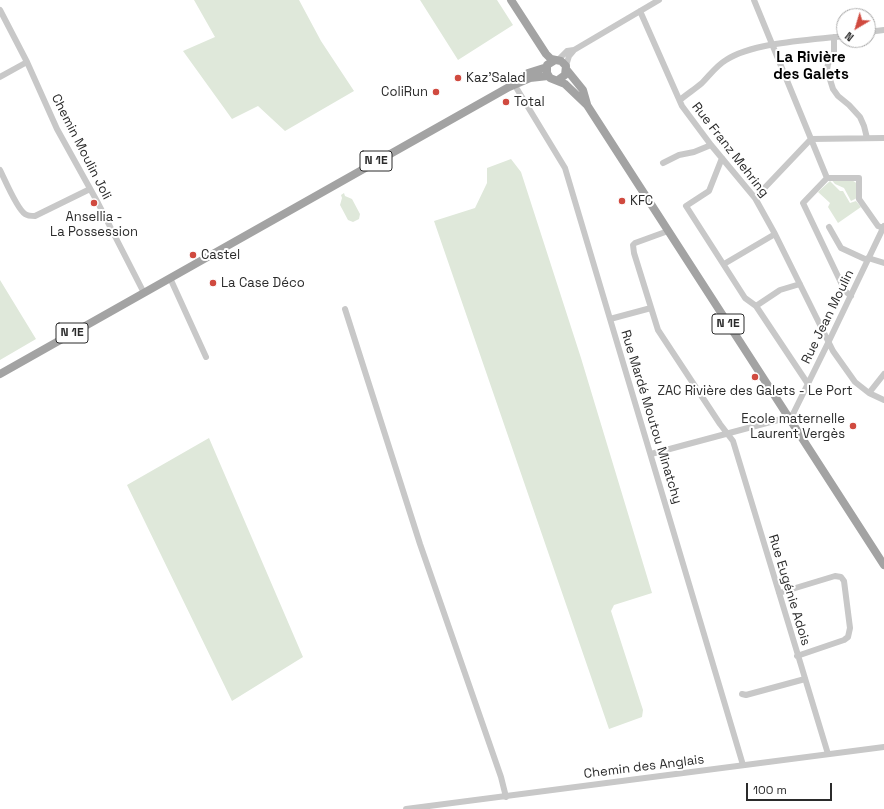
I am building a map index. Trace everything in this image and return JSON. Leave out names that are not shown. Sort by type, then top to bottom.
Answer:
[{"type":"main road","points":[[511,0],[546,54],[551,59],[564,63],[566,68],[563,78],[558,80],[552,79],[548,76],[547,66],[537,41]]},
{"type":"main road","points":[[547,66],[557,60]]},
{"type":"main road","name":"N 1E","points":[[512,86],[528,73],[547,66]]},
{"type":"main road","name":"N 1E","points":[[566,68],[583,90],[587,105]]},
{"type":"main road","name":"N 1E","points":[[0,374],[416,138],[512,86],[530,78],[548,76]]},
{"type":"main road","name":"N 1E","points":[[558,80],[569,87],[587,105],[884,565]]},
{"type":"street","points":[[566,68],[569,56],[574,50],[659,0]]},
{"type":"street","points":[[754,0],[827,178]]},
{"type":"street","name":"Chemin Moulin Joli","points":[[0,10],[27,62],[57,129],[144,293]]},
{"type":"street","name":"Rue Franz Mehring","points":[[640,11],[682,106],[711,145],[755,198],[775,234],[828,343],[839,361],[855,382],[869,393],[884,400]]},
{"type":"street","points":[[680,100],[694,90],[716,67],[728,59],[746,51],[772,45],[834,37],[834,53],[828,64],[827,70],[833,89],[838,96],[860,117],[867,138]]},
{"type":"street","points":[[557,60],[567,51],[574,50]]},
{"type":"street","points":[[0,76],[27,62]]},
{"type":"street","name":"Rue Mardé Moutou Minatchy","points":[[512,86],[565,168],[743,765]]},
{"type":"street","points":[[755,198],[811,139],[884,138]]},
{"type":"street","points":[[663,163],[679,155],[694,152],[711,145]]},
{"type":"street","points":[[722,158],[709,191],[686,206],[746,298],[756,306],[808,384]]},
{"type":"street","points":[[0,170],[20,209],[27,216],[34,216],[90,189]]},
{"type":"street","points":[[851,296],[845,291],[802,203],[827,178],[859,178],[858,200],[878,226],[883,227]]},
{"type":"street","points":[[829,227],[841,248],[868,259],[884,263]]},
{"type":"street","name":"Rue Jean Moulin","points":[[789,417],[808,384],[883,227]]},
{"type":"street","name":"Rue Eugénie Adois","points":[[668,231],[640,240],[633,245],[634,253],[658,330],[720,424],[733,441],[797,656],[828,754]]},
{"type":"street","points":[[724,264],[775,234]]},
{"type":"street","points":[[170,278],[206,357]]},
{"type":"street","points":[[756,306],[780,290],[800,284]]},
{"type":"street","points":[[345,308],[418,536],[501,777],[506,796]]},
{"type":"street","points":[[610,319],[651,308]]},
{"type":"street","points":[[869,393],[884,374]]},
{"type":"street","points":[[651,454],[789,417]]},
{"type":"street","points":[[778,593],[836,576],[841,577],[844,581],[850,628],[848,637],[844,640],[797,656]]},
{"type":"street","points":[[742,694],[746,695],[805,678]]},
{"type":"street","name":"Chemin des Anglais","points":[[406,809],[884,747]]},
{"type":"shaded area","points":[[194,0],[299,0],[321,41],[354,91],[285,131],[258,106],[232,119],[183,51],[215,37]]},
{"type":"shaded area","points":[[420,0],[497,0],[513,25],[458,60]]},
{"type":"shaded area","points":[[511,159],[521,172],[581,358],[652,593],[614,605],[611,611],[643,710],[642,717],[609,729],[434,221],[475,208],[487,183],[487,168]]},
{"type":"shaded area","points":[[830,178],[850,179],[858,184],[857,198],[851,201],[844,188],[835,184]]},
{"type":"shaded area","points":[[830,181],[840,191],[843,191],[850,203],[856,201],[861,207],[838,223],[828,207],[830,203],[818,192]]},
{"type":"shaded area","points":[[344,193],[345,196],[352,199],[360,214],[359,219],[353,222],[348,220],[340,205],[342,198],[341,195]]},
{"type":"shaded area","points":[[0,280],[36,339],[0,360]]},
{"type":"shaded area","points":[[209,438],[303,657],[232,701],[127,485]]},
{"type":"place","name":"Kaz'Salad","points":[[458,78]]},
{"type":"place","name":"ColiRun","points":[[436,92]]},
{"type":"place","name":"Total","points":[[506,102]]},
{"type":"place","name":"KFC","points":[[622,201]]},
{"type":"place","name":"Ansellia - La Possession","points":[[94,203]]},
{"type":"place","name":"Castel","points":[[193,255]]},
{"type":"place","name":"La Case Déco","points":[[213,283]]},
{"type":"place","name":"ZAC Rivière des Galets - Le Port","points":[[755,377]]},
{"type":"place","name":"Ecole maternelle Laurent Vergès","points":[[853,426]]},
{"type":"district","name":"La Rivière des Galets","points":[[811,66]]}]
